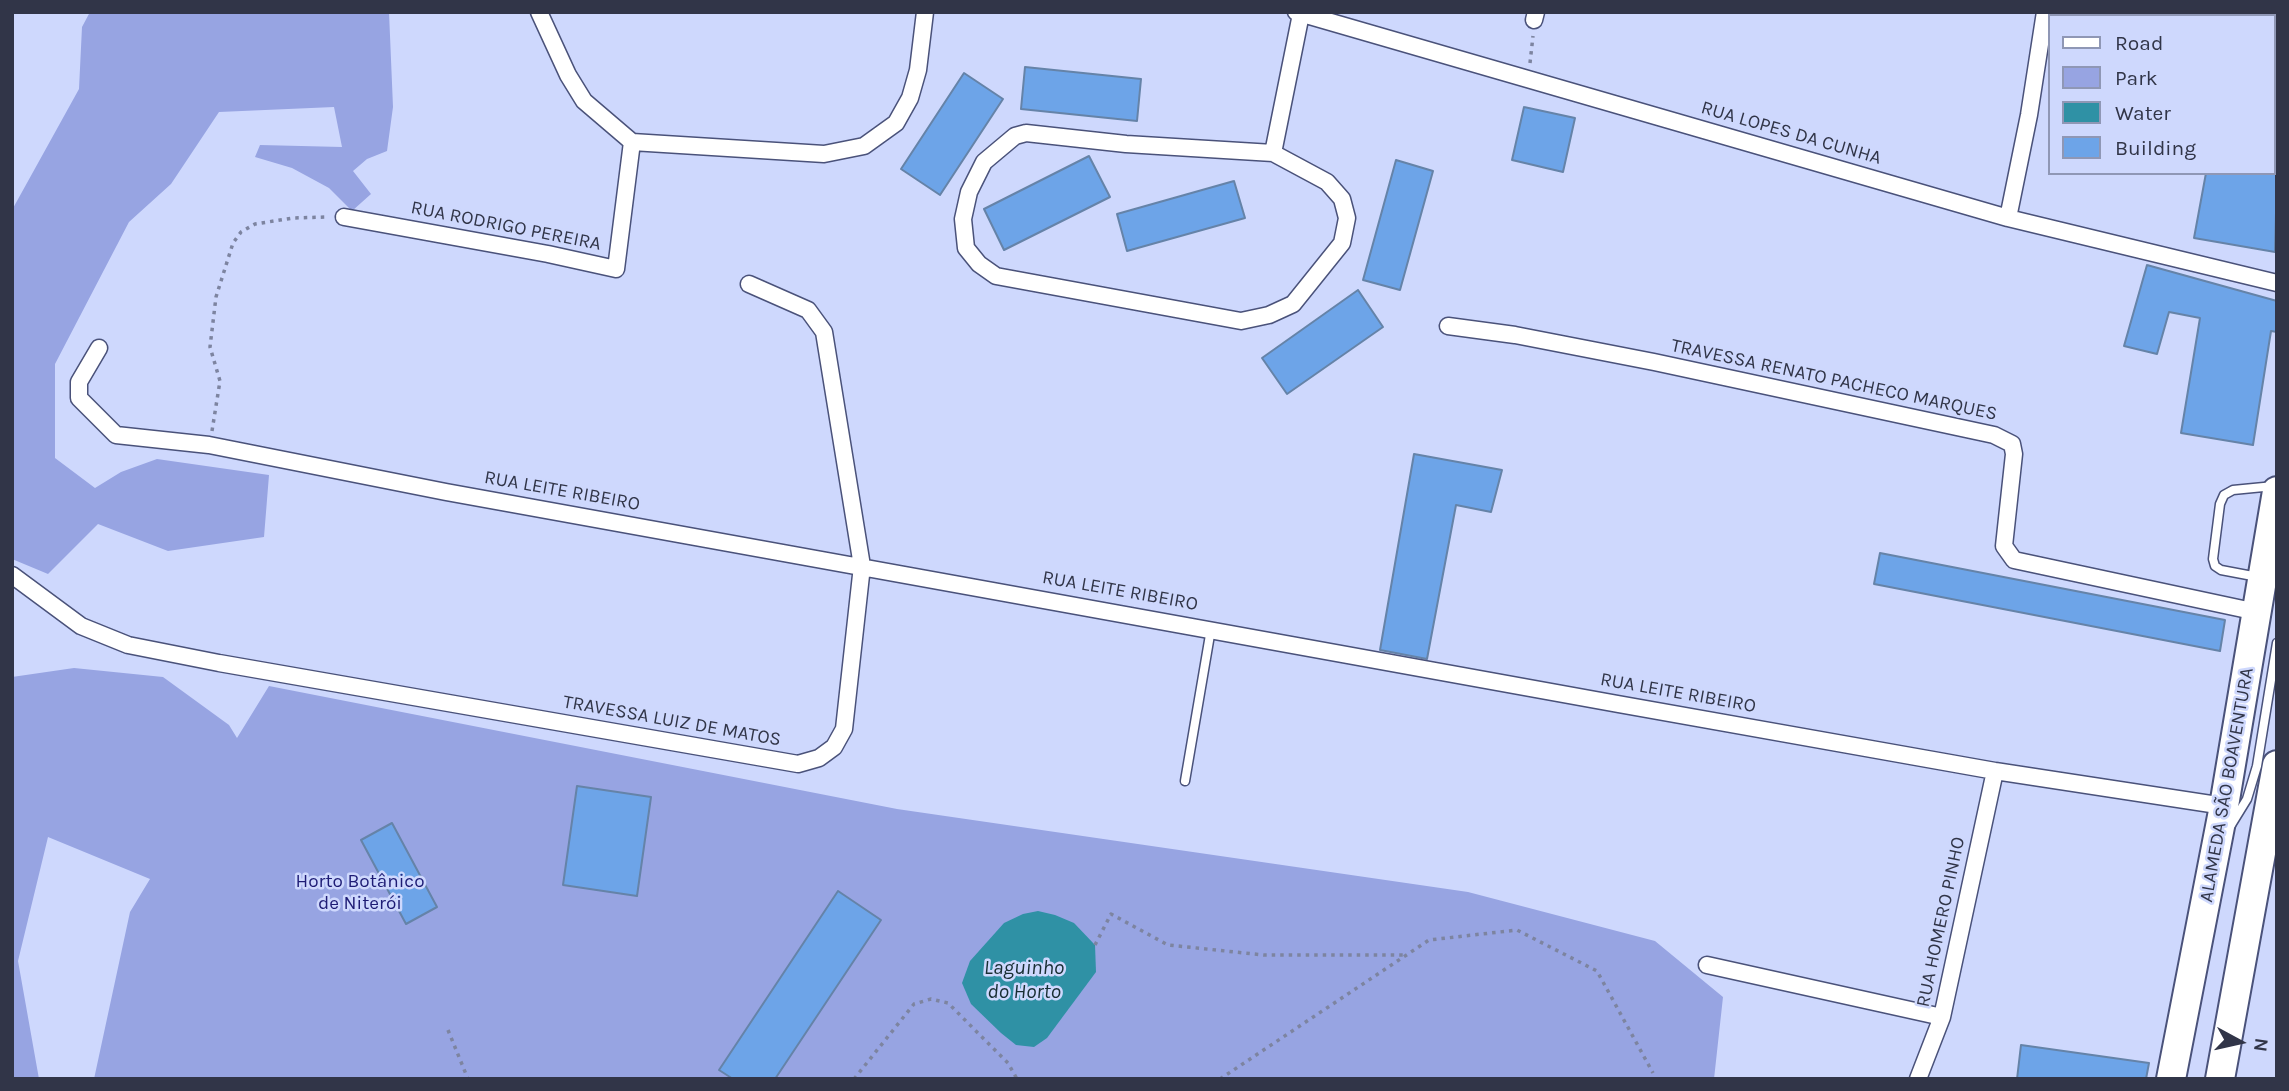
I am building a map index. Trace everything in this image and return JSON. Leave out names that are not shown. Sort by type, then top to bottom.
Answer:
[{"type":"highway","name":"ALAMEDA SÃO BOAVENTURA","points":[[2171,1079],[2216,851],[2277,488]]},
{"type":"highway","points":[[2220,1079],[2275,774]]},
{"type":"street","points":[[539,12],[568,75],[584,101],[632,142],[824,154],[864,146],[896,123],[910,98],[918,70],[925,12]]},
{"type":"street","points":[[2008,218],[2029,115],[2045,12]]},
{"type":"street","points":[[1273,153],[1299,13]]},
{"type":"street","name":"RUA LOPES DA CUNHA","points":[[1299,13],[2008,218],[2277,283]]},
{"type":"street","points":[[1036,132],[1126,144],[1273,153],[1327,182],[1342,199],[1347,218],[1342,243],[1293,304],[1269,315],[1241,321],[996,276],[979,264],[966,248],[963,219],[976,174],[984,162],[1014,136],[1036,132]]},
{"type":"street","name":"RUA RODRIGO PEREIRA","points":[[344,217],[616,269],[632,142]]},
{"type":"street","name":"TRAVESSA LUIZ DE MATOS","points":[[12,575],[81,626],[128,645],[798,764],[819,758],[834,747],[844,729],[862,566],[824,332],[808,310],[749,284]]},
{"type":"street","name":"TRAVESSA RENATO PACHECO MARQUES","points":[[1448,326],[1515,335],[1654,362],[1994,435],[2012,444],[2014,454],[2004,546],[2014,560],[2257,612]]},
{"type":"street","name":"RUA LEITE RIBEIRO","points":[[99,348],[88,364],[77,390],[79,398],[116,435],[209,445],[446,492],[1995,771],[2224,806]]},
{"type":"street","name":"RUA HOMERO PINHO","points":[[1918,1079],[1942,1017],[1995,771]]},
{"type":"street","points":[[1707,965],[1942,1017]]},
{"type":"lane","points":[[2263,578],[2221,570],[2215,566],[2213,559],[2220,504],[2224,495],[2233,490],[2277,488]]},
{"type":"lane","points":[[1185,781],[1211,629]]},
{"type":"lane","points":[[2216,851],[2247,799],[2255,776],[2277,643]]},
{"type":"path","points":[[1528,79],[1535,16]]},
{"type":"path","points":[[209,445],[220,382],[210,347],[216,297],[233,243],[241,232],[255,224],[293,218],[344,217]]},
{"type":"path","points":[[1095,945],[1111,914],[1168,945],[1264,955],[1407,955]]},
{"type":"path","points":[[1220,1079],[1429,940],[1517,930],[1597,971],[1653,1073]]},
{"type":"path","points":[[854,1079],[914,1004],[931,999],[948,1003],[1008,1063],[1017,1079]]},
{"type":"path","points":[[448,1030],[468,1079]]},
{"type":"green space","points":[[90,12],[389,12],[393,107],[387,151],[367,159],[353,171],[371,194],[352,211],[329,188],[292,168],[255,157],[260,145],[342,147],[334,107],[219,112],[171,184],[129,222],[55,364],[55,458],[95,488],[121,472],[157,459],[269,475],[264,537],[168,551],[98,524],[48,574],[12,559],[12,210],[79,89],[82,27]]},
{"type":"green space","name":"Horto Botânico de Niterói","points":[[74,668],[163,677],[229,725],[237,738],[269,686],[897,809],[1468,892],[1655,941],[1723,997],[1714,1079],[94,1079],[130,912],[150,879],[48,837],[18,961],[39,1079],[12,1079],[12,677]]},
{"type":"water","name":"Laguinho do Horto","points":[[1038,911],[1074,923],[1095,945],[1096,972],[1047,1038],[1034,1047],[1016,1045],[1001,1033],[971,1004],[962,983],[970,961],[1004,923],[1023,914]]},
{"type":"building","points":[[1025,67],[1141,79],[1137,121],[1021,109]]},
{"type":"building","points":[[964,73],[1003,99],[940,195],[901,169]]},
{"type":"building","points":[[1524,107],[1575,118],[1563,172],[1512,160]]},
{"type":"building","points":[[1089,156],[1110,197],[1004,250],[984,209]]},
{"type":"building","points":[[1396,160],[1433,171],[1400,290],[1363,280]]},
{"type":"building","points":[[2277,173],[2275,252],[2194,238],[2206,175]]},
{"type":"building","points":[[1234,181],[1245,218],[1127,251],[1117,214]]},
{"type":"building","points":[[2147,265],[2277,301],[2277,332],[2271,331],[2253,445],[2181,433],[2200,318],[2169,312],[2157,354],[2124,346]]},
{"type":"building","points":[[1358,290],[1383,327],[1287,394],[1262,358]]},
{"type":"building","points":[[1414,454],[1502,470],[1491,512],[1456,505],[1427,659],[1380,650]]},
{"type":"building","points":[[1880,553],[2225,620],[2220,651],[1874,584]]},
{"type":"building","points":[[577,786],[651,797],[637,896],[563,885]]},
{"type":"building","points":[[392,823],[437,907],[406,924],[361,840]]},
{"type":"building","points":[[838,891],[881,920],[775,1079],[733,1079],[719,1070]]},
{"type":"building","points":[[2021,1045],[2149,1063],[2146,1079],[2017,1079]]}]
